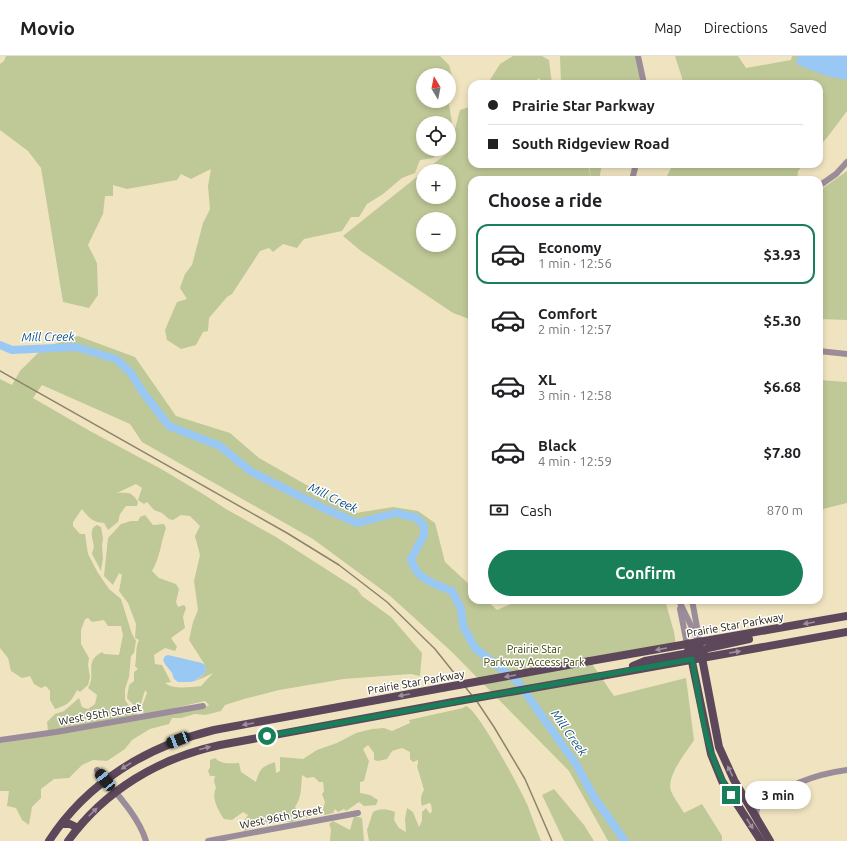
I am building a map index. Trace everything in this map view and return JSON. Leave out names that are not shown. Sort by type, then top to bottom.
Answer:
[{"type":"main road","name":"Prairie Star Parkway","points":[[699,642],[847,616]]},
{"type":"main road","points":[[703,652],[763,635],[772,630]]},
{"type":"main road","name":"Prairie Star Parkway","points":[[49,841],[84,799],[120,769],[148,753],[178,740],[202,733],[590,661],[690,652],[703,652],[717,655],[847,632]]},
{"type":"main road","points":[[699,642],[696,648],[690,652],[711,754],[722,781],[761,841]]},
{"type":"main road","points":[[699,642],[703,652],[719,747],[734,780],[770,841]]},
{"type":"main road","name":"Prairie Star Parkway","points":[[68,841],[78,828],[115,792],[153,768],[182,755],[202,749],[617,673],[690,652]]},
{"type":"main road","points":[[62,824],[70,824],[78,828]]},
{"type":"street","points":[[638,56],[643,80]]},
{"type":"street","points":[[823,183],[836,174],[847,162]]},
{"type":"street","points":[[823,351],[847,354]]},
{"type":"street","points":[[679,604],[690,652]]},
{"type":"street","points":[[680,604],[699,642]]},
{"type":"street","points":[[693,604],[699,642]]},
{"type":"street","name":"West 95th Street","points":[[0,740],[56,732],[202,706]]},
{"type":"street","points":[[97,770],[139,824],[146,841]]},
{"type":"street","points":[[757,819],[756,812],[758,806],[782,790],[799,782],[847,770]]},
{"type":"street","points":[[748,804],[758,806]]},
{"type":"street","name":"West 96th Street","points":[[208,841],[358,813]]},
{"type":"green space","points":[[6,56],[440,56],[449,65],[450,68],[416,68],[416,108],[450,108],[451,116],[416,116],[416,156],[435,156],[433,158],[420,160],[418,164],[416,164],[415,173],[402,178],[383,194],[367,204],[359,217],[351,217],[342,231],[304,239],[297,248],[283,244],[273,252],[269,248],[260,251],[232,294],[227,297],[209,318],[208,331],[203,332],[196,345],[181,349],[167,340],[165,330],[177,302],[187,299],[180,288],[185,274],[192,265],[203,223],[210,209],[208,186],[211,169],[191,179],[181,174],[177,180],[127,189],[113,185],[113,196],[105,196],[103,214],[88,245],[97,263],[98,295],[89,308],[63,302],[41,168],[28,151],[0,130],[0,64],[4,61]]},
{"type":"green space","points":[[513,56],[542,56],[549,60],[552,80],[540,80],[539,78],[537,80],[490,80],[500,64]]},
{"type":"green space","points":[[560,56],[640,56],[646,80],[561,80]]},
{"type":"green space","points":[[675,56],[738,56],[746,68],[791,60],[792,56],[847,56],[847,111],[823,142],[823,80],[682,80]]},
{"type":"green space","points":[[468,107],[468,168],[589,168],[590,176],[468,176],[468,319],[453,313],[361,251],[343,236],[416,178],[416,204],[456,204],[456,164],[433,164],[444,156],[456,156],[456,125],[460,110]]},
{"type":"green space","points":[[590,168],[601,168],[600,176],[590,176]]},
{"type":"green space","points":[[671,168],[801,168],[798,171],[797,176],[667,176]]},
{"type":"green space","points":[[847,171],[847,320],[823,319],[823,188]]},
{"type":"green space","name":"Prairie Star Parkway Access Park","points":[[78,336],[135,357],[176,416],[230,433],[259,458],[356,513],[393,507],[418,511],[435,523],[445,562],[468,583],[468,604],[490,604],[497,610],[511,604],[666,604],[674,632],[676,646],[592,664],[614,696],[686,678],[694,740],[674,772],[670,785],[671,791],[684,813],[702,804],[722,836],[722,841],[608,841],[569,771],[452,652],[389,595],[313,539],[142,442],[130,424],[42,385],[33,398],[90,431],[163,470],[226,509],[276,537],[357,589],[362,596],[391,617],[422,653],[420,676],[411,674],[344,679],[279,690],[225,705],[221,711],[205,715],[195,714],[181,718],[172,718],[169,724],[150,729],[132,740],[125,749],[107,761],[93,760],[82,765],[69,778],[54,779],[41,789],[41,798],[32,807],[29,825],[22,820],[16,808],[7,806],[9,791],[0,791],[0,743],[203,708],[209,705],[205,701],[144,715],[142,706],[147,693],[145,690],[140,707],[136,708],[127,698],[129,685],[134,681],[134,672],[138,669],[135,666],[139,640],[135,638],[136,624],[128,603],[119,591],[122,575],[119,573],[113,585],[104,576],[108,538],[121,524],[131,521],[138,521],[140,517],[145,515],[153,525],[164,524],[166,528],[159,555],[152,571],[159,578],[176,584],[179,589],[176,602],[178,607],[184,605],[186,608],[183,617],[185,628],[171,638],[177,647],[175,651],[165,648],[154,655],[155,664],[162,665],[171,682],[165,683],[173,687],[201,686],[213,673],[196,681],[206,672],[205,665],[189,640],[193,622],[198,610],[194,581],[200,555],[195,536],[200,526],[190,516],[181,515],[173,520],[169,519],[162,513],[154,510],[147,502],[144,504],[138,500],[142,488],[136,484],[117,493],[131,494],[138,502],[137,506],[126,506],[120,514],[118,522],[108,530],[104,523],[96,522],[91,519],[82,509],[73,522],[73,526],[80,534],[85,534],[88,554],[98,573],[109,589],[121,599],[132,634],[136,641],[134,653],[131,656],[129,677],[125,689],[125,700],[130,707],[136,710],[137,715],[48,731],[47,722],[55,714],[64,711],[79,698],[82,707],[88,709],[95,704],[97,695],[88,688],[90,683],[93,660],[102,652],[104,654],[119,655],[123,635],[121,626],[108,626],[104,620],[92,622],[88,618],[85,619],[81,630],[81,644],[89,658],[88,665],[90,677],[88,685],[80,692],[77,690],[71,700],[63,706],[55,709],[50,700],[50,691],[46,686],[41,688],[34,684],[30,676],[22,678],[11,671],[8,658],[0,648],[0,379],[12,385],[20,371],[43,348]]},
{"type":"green space","points":[[823,380],[847,382],[847,503],[823,509]]},
{"type":"green space","points":[[97,525],[101,527],[103,538],[103,558],[101,571],[92,554],[94,547],[92,531]]},
{"type":"green space","points":[[466,706],[472,710],[480,720],[508,767],[527,804],[541,841],[369,841],[367,830],[373,812],[384,809],[395,812],[394,820],[399,828],[406,832],[405,819],[407,808],[413,812],[419,827],[422,821],[422,812],[426,808],[430,814],[432,811],[431,804],[429,803],[422,806],[421,804],[421,798],[424,790],[417,766],[418,760],[413,762],[410,759],[410,752],[402,748],[392,751],[387,759],[378,761],[374,760],[374,753],[368,745],[363,749],[369,761],[364,781],[360,782],[360,793],[370,795],[378,800],[376,805],[364,806],[359,802],[346,811],[344,809],[338,812],[335,809],[333,813],[325,815],[322,813],[325,802],[322,794],[324,791],[323,782],[319,782],[314,777],[307,778],[302,775],[300,796],[295,807],[298,814],[307,811],[308,817],[306,818],[292,822],[277,822],[261,826],[255,826],[254,820],[250,820],[250,829],[244,831],[241,825],[248,815],[243,812],[232,820],[224,819],[216,804],[214,796],[216,788],[214,781],[215,776],[210,776],[208,771],[210,767],[210,760],[215,758],[223,763],[239,763],[241,772],[256,782],[260,771],[267,765],[275,762],[276,773],[280,771],[280,757],[303,759],[317,750],[337,743],[356,733],[384,728],[392,731],[410,723],[409,720],[463,708]]},
{"type":"green space","points":[[554,789],[584,825],[594,841],[564,841],[542,795]]},
{"type":"green space","points":[[354,816],[362,818],[364,841],[330,841],[331,829],[329,824],[333,821],[350,830]]},
{"type":"water","points":[[799,56],[847,56],[847,80],[827,76],[798,65],[796,61]]},
{"type":"water","points":[[168,655],[202,663],[205,665],[206,672],[195,681],[178,682],[174,679],[172,673],[163,660],[165,656]]},
{"type":"waterway","name":"Mill Creek","points":[[0,345],[12,350],[76,347],[116,359],[131,373],[142,391],[169,426],[220,446],[250,471],[319,506],[357,523],[396,513],[417,518],[424,526],[424,535],[411,559],[413,566],[421,576],[427,580],[452,591],[461,609],[463,626],[475,648],[517,681],[576,764],[594,797],[625,841]]},
{"type":"railway","points":[[0,371],[287,533],[339,565],[387,602],[435,649],[478,703],[525,779],[552,841]]},
{"type":"route","points":[[267,736],[692,659],[706,738],[716,769],[731,795]]}]
